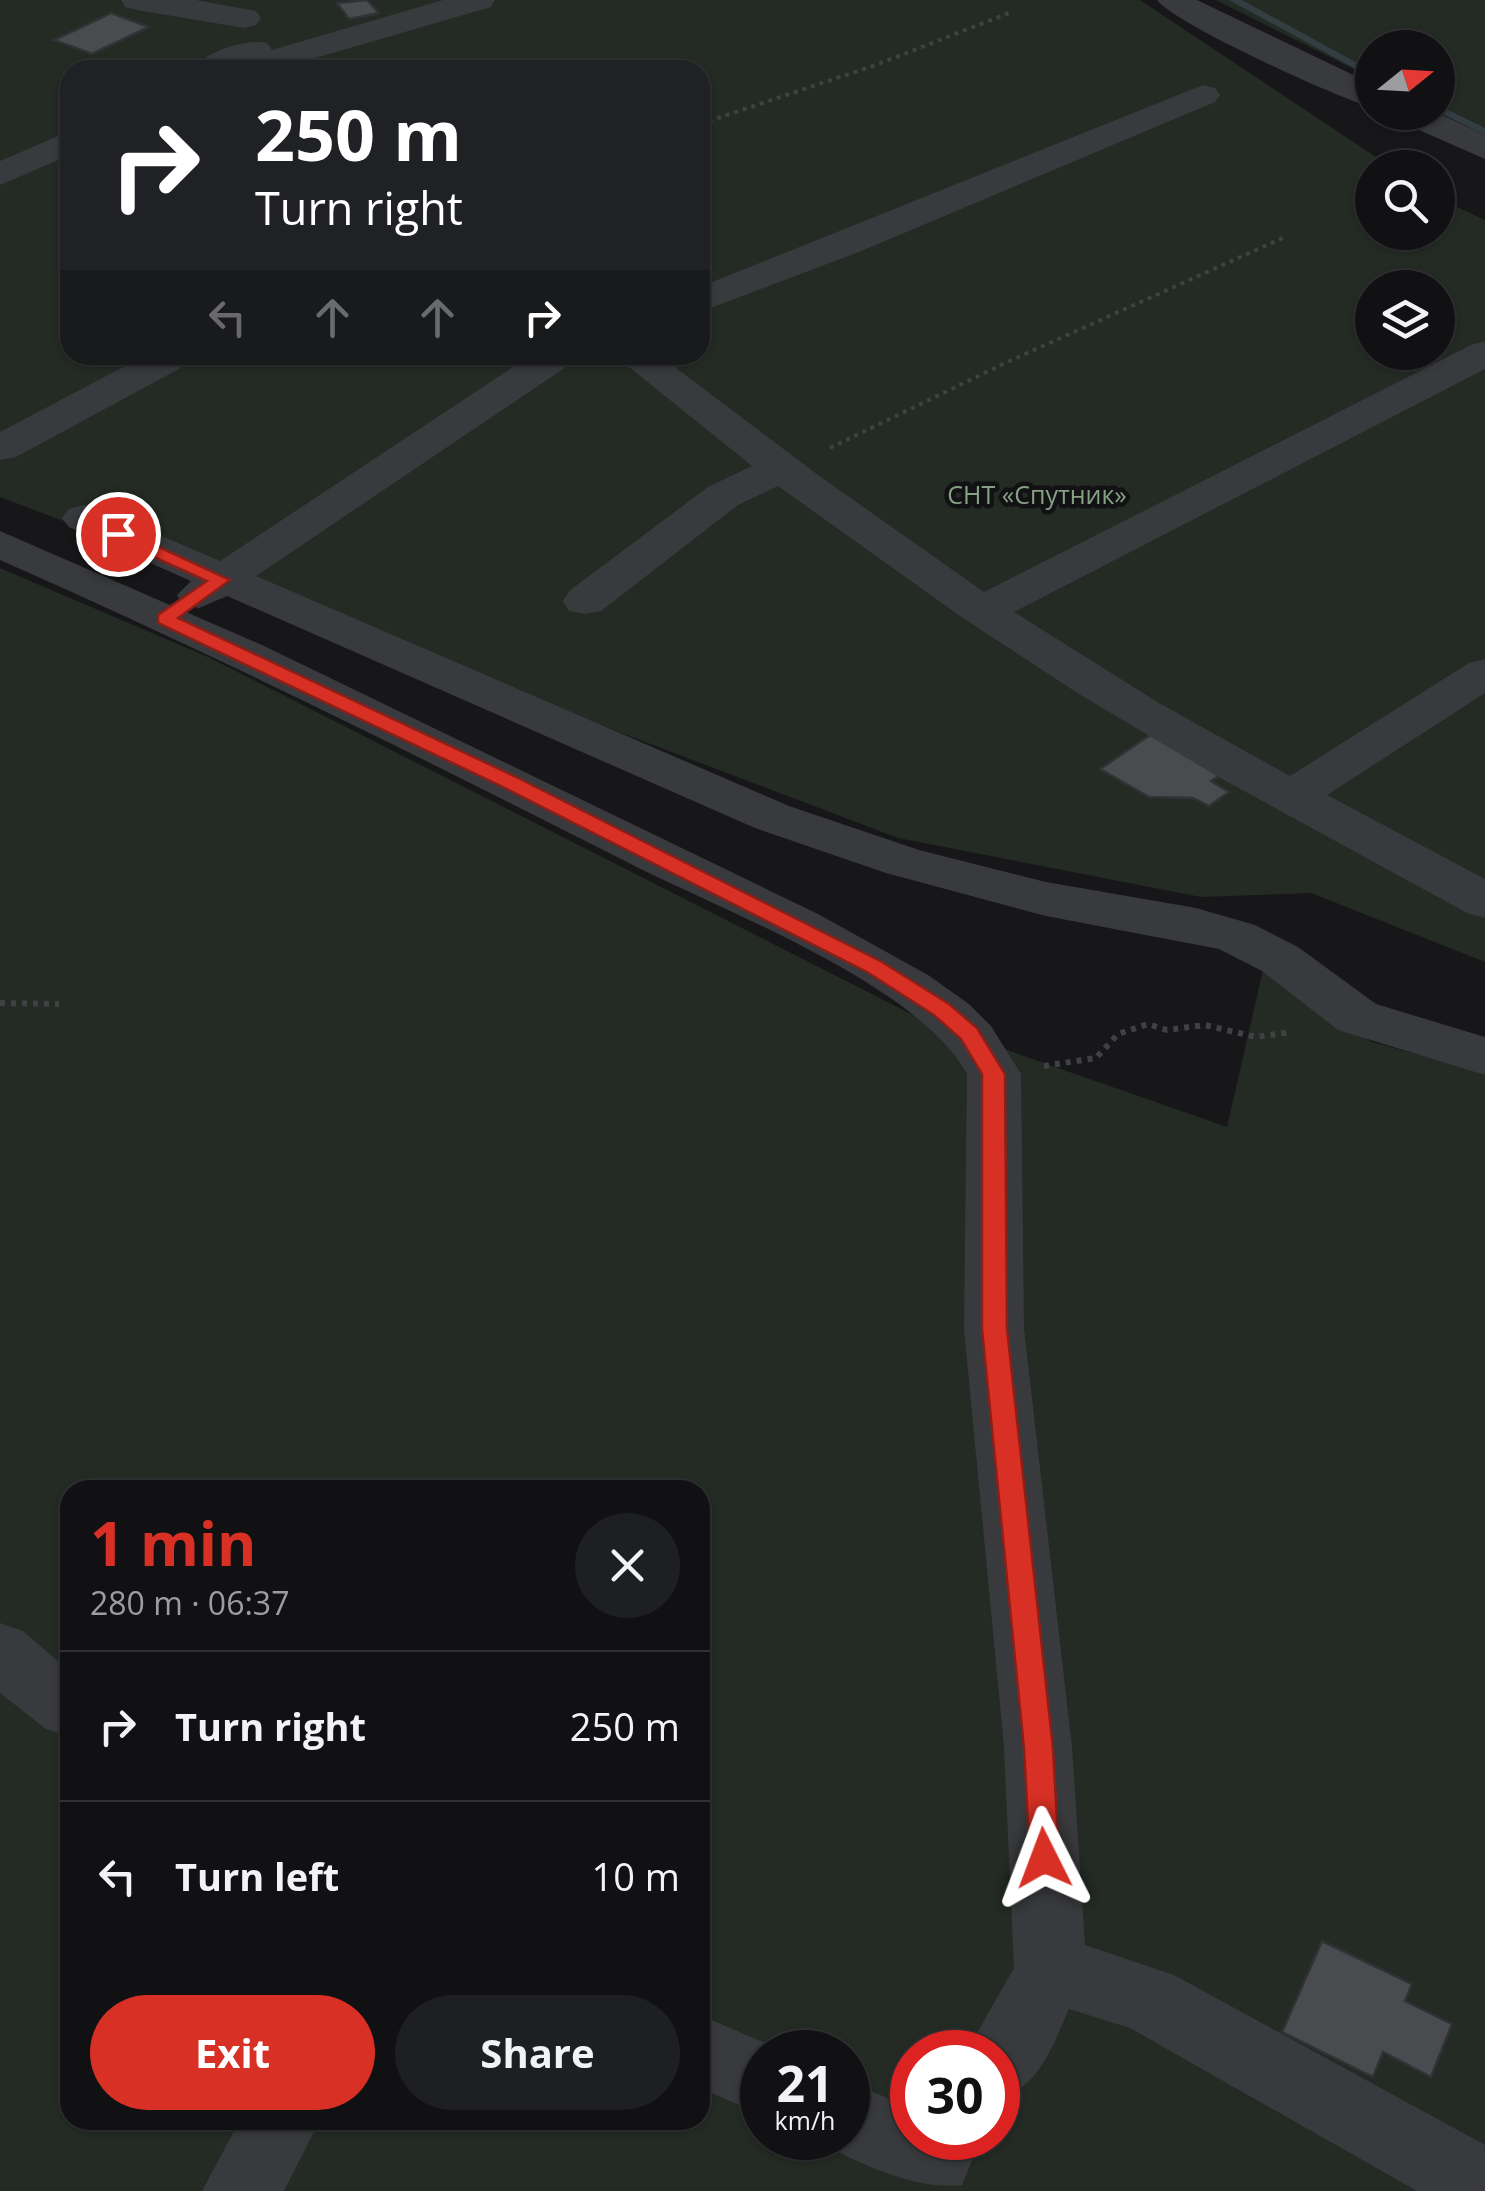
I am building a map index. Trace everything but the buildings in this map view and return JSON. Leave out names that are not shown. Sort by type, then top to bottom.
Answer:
[{"type":"street","points":[[138,0],[257,40]]},
{"type":"street","points":[[225,60],[257,40],[479,0]]},
{"type":"street","points":[[1173,0],[1215,24],[1355,89]]},
{"type":"street","points":[[710,296],[846,244],[1203,95]]},
{"type":"street","points":[[1446,130],[1485,148]]},
{"type":"street","points":[[0,174],[60,147]]},
{"type":"street","points":[[984,609],[1485,354]]},
{"type":"street","points":[[1,448],[157,365]]},
{"type":"street","points":[[165,619],[543,365]]},
{"type":"street","points":[[647,365],[890,550],[1096,684],[1485,901]]},
{"type":"street","points":[[585,601],[723,496],[783,472]]},
{"type":"street","points":[[84,518],[772,816],[904,862],[1046,899],[1196,925],[1237,938],[1280,959],[1357,1018],[1485,1056]]},
{"type":"street","points":[[0,544],[506,780],[874,967],[942,1010],[969,1033],[994,1074],[994,1329],[1038,1748],[1050,1969],[1020,2032]]},
{"type":"street","points":[[1294,796],[1485,673]]},
{"type":"street","points":[[0,1651],[60,1702]]},
{"type":"street","points":[[1050,1969],[1148,1999],[1485,2186]]},
{"type":"street","points":[[710,2055],[740,2069]]},
{"type":"street","points":[[870,2129],[935,2162]]},
{"type":"street","points":[[241,2191],[276,2130]]},
{"type":"path","points":[[710,121],[873,66],[1008,13]]},
{"type":"path","points":[[783,472],[1003,364],[1287,236]]},
{"type":"path","points":[[0,1004],[59,1004]]},
{"type":"path","points":[[994,1074],[1096,1058],[1118,1034],[1148,1024],[1167,1030],[1206,1025],[1256,1038],[1357,1018]]},
{"type":"green space","name":"СНТ «Спутник»","points":[[0,0],[1140,0],[1365,150],[1355,150],[1355,250],[1455,250],[1455,206],[1485,220],[1485,962],[1311,893],[1201,897],[898,838],[0,497]]},
{"type":"green space","points":[[1216,0],[1485,0],[1485,134],[1455,119],[1455,30],[1355,30],[1355,70]]},
{"type":"green space","points":[[0,568],[208,657],[927,1022],[1227,1127],[1263,970],[1372,1042],[1485,1073],[1485,2191],[0,2191]]},
{"type":"waterway","points":[[1234,0],[1355,66]]},
{"type":"waterway","points":[[1455,117],[1485,132]]},
{"type":"route","points":[[118,534],[220,580],[165,619],[506,780],[874,967],[942,1010],[980,1048],[994,1074],[994,1329],[1038,1748],[1044,1858]]}]
